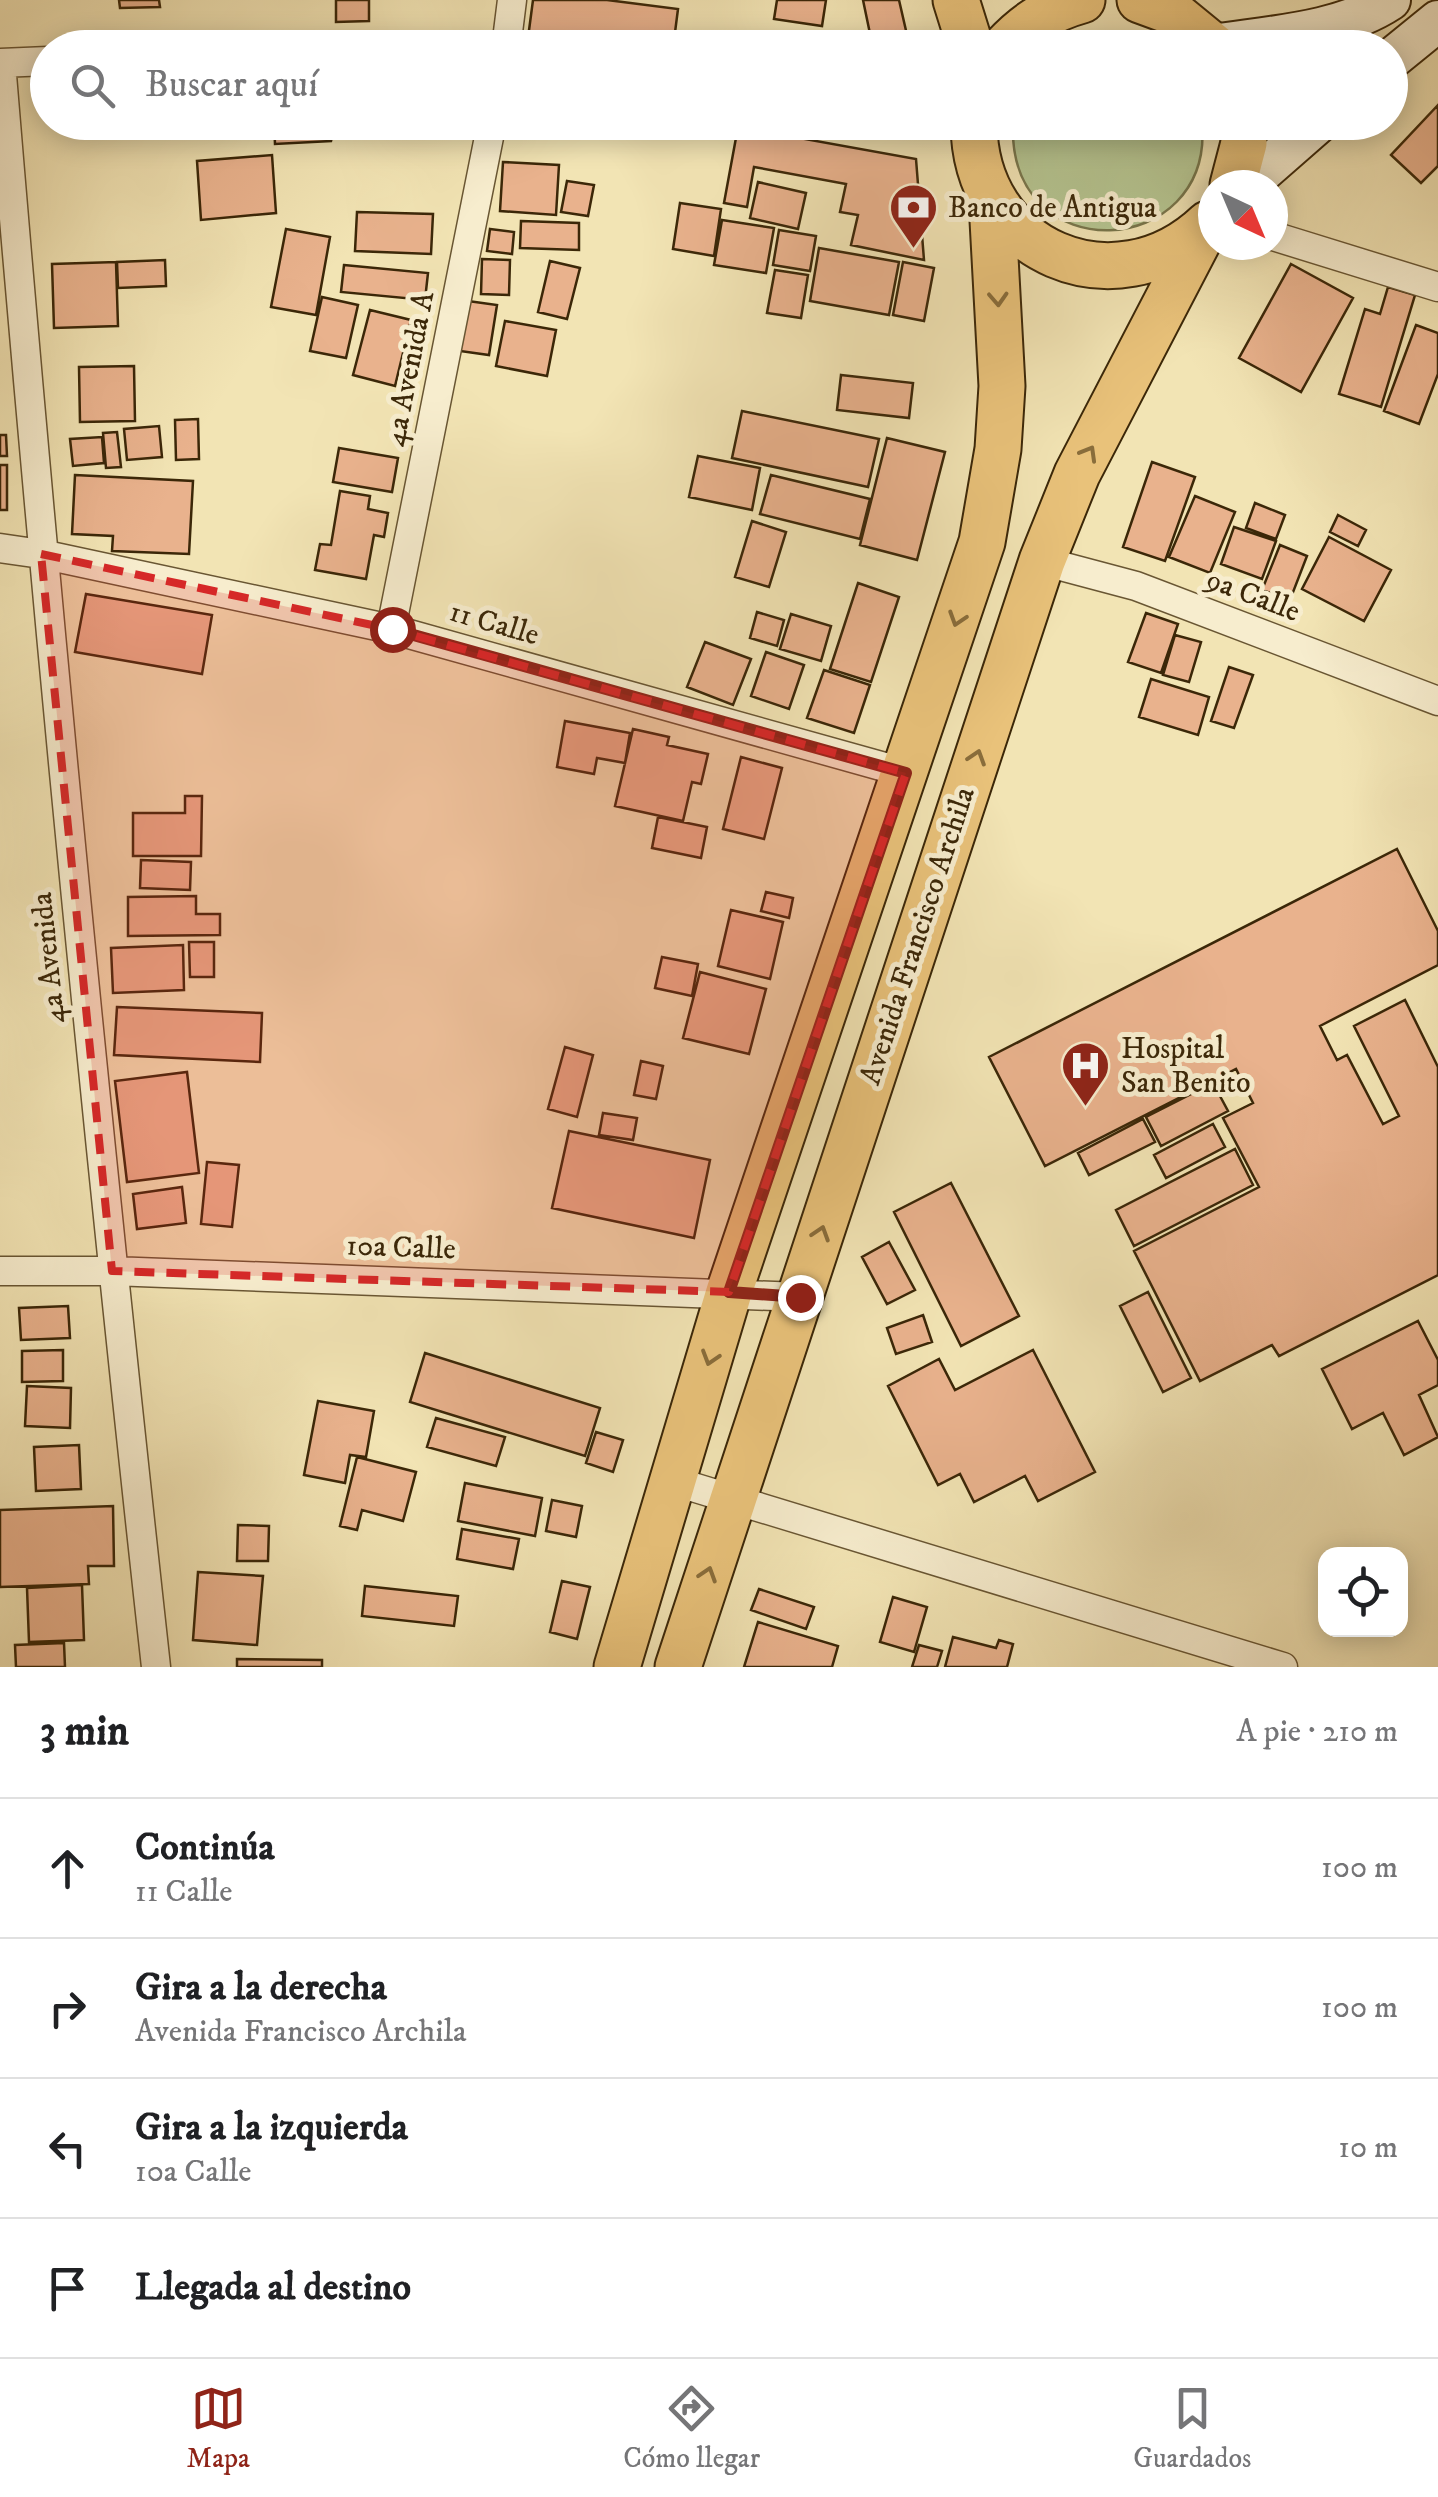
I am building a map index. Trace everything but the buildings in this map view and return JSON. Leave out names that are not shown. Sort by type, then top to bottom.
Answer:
[{"type":"main road","points":[[956,0],[965,30]]},
{"type":"main road","points":[[1021,30],[1054,8],[1082,0]]},
{"type":"main road","points":[[1306,30],[1374,11],[1390,0]]},
{"type":"main road","points":[[1165,4],[1195,30]]},
{"type":"main road","points":[[1408,45],[1438,21]]},
{"type":"main road","points":[[974,140],[980,174],[992,202],[1028,242],[1077,264],[1131,266],[1182,246],[1198,232]]},
{"type":"main road","points":[[1236,170],[1244,140]]},
{"type":"main road","points":[[1264,170],[1298,140]]},
{"type":"main road","name":"Avenida Francisco Archila","points":[[617,1667],[729,1292],[982,542],[991,502],[1002,386],[992,202]]},
{"type":"main road","name":"Avenida Francisco Archila","points":[[678,1667],[1042,561],[1077,474],[1198,245]]},
{"type":"street","points":[[508,30],[512,0]]},
{"type":"street","points":[[0,63],[30,62]]},
{"type":"street","name":"4a Avenida","points":[[0,63],[41,554],[112,1271],[156,1667]]},
{"type":"street","name":"4a Avenida A","points":[[392,629],[488,140]]},
{"type":"street","points":[[1288,241],[1438,287]]},
{"type":"street","name":"11 Calle","points":[[0,548],[392,629],[906,773]]},
{"type":"street","name":"9a Calle","points":[[1042,561],[1136,586],[1438,701]]},
{"type":"street","name":"10a Calle","points":[[0,1270],[800,1297]]},
{"type":"street","points":[[674,1481],[1283,1667]]},
{"type":"highlighted area","points":[[41,554],[391,629],[906,773],[729,1292],[112,1271]]},
{"type":"green space","points":[[1015,140],[1200,140],[1197,168],[1177,202],[1146,222],[1110,230],[1073,225],[1042,205],[1020,171]]},
{"type":"place","name":"Banco de Antigua","points":[[913,250]]},
{"type":"place","name":"Hospital San Benito","points":[[1086,1108]]},
{"type":"route","points":[[392,629],[906,773],[729,1292],[800,1297]]}]
